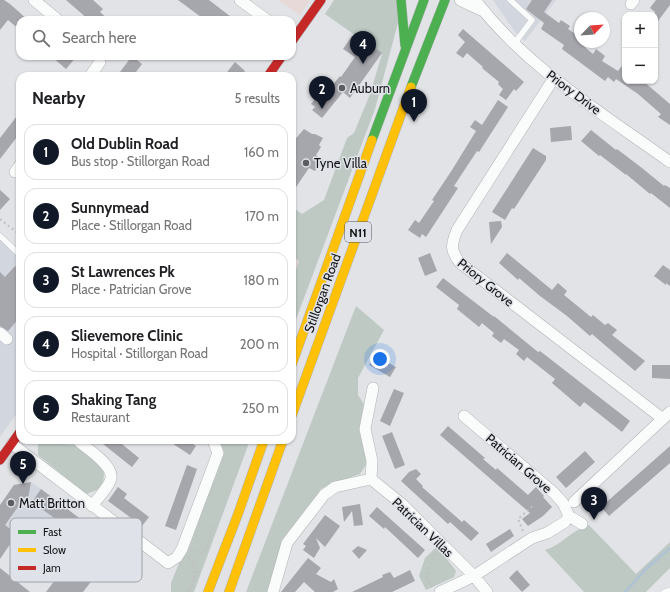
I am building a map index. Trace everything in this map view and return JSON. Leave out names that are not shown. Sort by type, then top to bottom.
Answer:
[{"type":"main road","points":[[296,34],[321,0]]},
{"type":"main road","name":"N11","points":[[401,0],[405,51]]},
{"type":"main road","name":"Stillorgan Road","points":[[296,353],[424,0]]},
{"type":"main road","name":"Stillorgan Road","points":[[296,404],[444,0]]},
{"type":"main road","points":[[271,72],[279,60]]},
{"type":"main road","points":[[0,460],[16,438]]},
{"type":"main road","points":[[208,592],[236,521],[263,444]]},
{"type":"main road","points":[[229,592],[282,444]]},
{"type":"street","points":[[34,0],[53,16]]},
{"type":"street","points":[[240,0],[262,16]]},
{"type":"street","name":"Priory Drive","points":[[460,0],[485,12]]},
{"type":"street","name":"Priory Drive","points":[[475,0],[514,45],[554,78],[670,162]]},
{"type":"street","points":[[93,72],[100,62],[100,60]]},
{"type":"street","name":"Priory Grove","points":[[554,78],[457,230],[452,243],[454,254],[460,263],[666,416]]},
{"type":"street","points":[[273,592],[287,543],[324,495],[335,487],[371,479],[372,462],[365,429],[373,388]]},
{"type":"street","name":"Patrician Grove","points":[[464,416],[554,493],[563,503],[569,516],[582,524]]},
{"type":"street","points":[[574,502],[666,416]]},
{"type":"street","points":[[12,444],[108,518]]},
{"type":"street","points":[[82,444],[107,464],[112,477],[92,506]]},
{"type":"street","points":[[142,544],[168,563],[177,558],[182,549],[218,453],[215,444]]},
{"type":"street","name":"Patrician Villas","points":[[371,479],[403,505],[474,576],[487,592]]},
{"type":"street","points":[[440,592],[474,576],[532,538],[547,533],[565,522],[569,516]]},
{"type":"lane","points":[[510,0],[532,20],[514,45]]},
{"type":"lane","points":[[0,236],[16,250]]},
{"type":"lane","points":[[664,592],[670,590]]},
{"type":"path","points":[[0,219],[16,232]]},
{"type":"path","name":"Patrician Grove","points":[[523,530],[518,519],[534,505]]},
{"type":"path","points":[[188,549],[204,553],[214,526]]},
{"type":"path","points":[[434,592],[426,576],[433,557],[444,546]]},
{"type":"path","points":[[185,557],[193,561],[197,571],[189,592]]},
{"type":"shaded area","points":[[278,0],[310,0],[300,15]]},
{"type":"shaded area","points":[[334,0],[399,0],[399,19],[375,109],[296,319],[296,270],[299,261],[296,258],[296,210],[302,214],[324,200],[347,138],[354,133],[370,94],[382,54],[325,14]]},
{"type":"shaded area","points":[[493,0],[556,0],[525,41],[515,32]]},
{"type":"shaded area","points":[[0,237],[16,251],[16,415],[0,437]]},
{"type":"shaded area","points":[[296,258],[299,261],[296,270]]},
{"type":"shaded area","points":[[356,306],[384,330],[358,378],[358,395],[364,404],[359,429],[367,463],[360,474],[321,489],[282,540],[268,592],[246,592]]},
{"type":"shaded area","points":[[38,444],[79,445],[102,467],[104,474],[103,483],[97,490],[86,494],[38,455]]},
{"type":"shaded area","points":[[218,444],[249,444],[194,592],[171,592],[171,583],[222,457]]},
{"type":"shaded area","points":[[31,482],[69,509],[63,518],[10,518],[10,529],[0,522],[8,494],[13,485]]},
{"type":"shaded area","points":[[587,523],[636,574],[670,542],[670,568],[646,592],[584,592],[545,550],[560,543]]},
{"type":"shaded area","points":[[437,546],[456,571],[454,577],[426,590],[419,576],[425,558]]},
{"type":"building","points":[[0,0],[4,0],[24,16],[16,16],[16,27],[8,20],[0,30]]},
{"type":"building","points":[[66,0],[93,0],[103,9],[100,12],[104,16],[84,16]]},
{"type":"building","points":[[178,0],[209,0],[230,16],[200,16]]},
{"type":"building","points":[[532,0],[552,0],[544,12],[559,23],[561,20],[570,26],[568,29],[574,33],[574,48],[586,48],[593,54],[596,49],[605,56],[602,61],[618,71],[622,66],[622,83],[616,79],[614,82],[608,77],[605,81],[562,49],[564,45],[541,29],[544,23],[526,9]]},
{"type":"building","points":[[656,0],[670,0],[670,5],[658,21],[658,12],[655,12],[650,8]]},
{"type":"building","points":[[463,29],[524,82],[516,91],[514,89],[506,100],[499,95],[503,89],[498,84],[499,82],[467,53],[463,58],[456,53],[465,42],[458,35]]},
{"type":"building","points":[[355,35],[382,53],[350,98],[343,92],[322,118],[312,110],[315,107],[311,104],[317,97],[320,100],[340,76],[341,77],[355,57],[343,49],[352,36]]},
{"type":"building","points":[[56,60],[74,60],[66,69]]},
{"type":"building","points":[[129,60],[137,60],[142,64],[136,72],[120,72]]},
{"type":"building","points":[[235,62],[245,71],[244,72],[227,72]]},
{"type":"building","points":[[623,84],[647,84],[670,104],[670,125],[658,117],[661,114],[638,94]]},
{"type":"building","points":[[498,100],[508,107],[479,152],[477,151],[454,186],[458,188],[426,237],[422,234],[420,238],[408,230],[415,220],[419,223],[434,201],[432,200],[476,131],[470,127],[475,120],[482,125]]},
{"type":"building","points":[[16,117],[16,138],[0,159],[0,138]]},
{"type":"building","points":[[571,126],[572,140],[551,142],[550,128]]},
{"type":"building","name":"Tyne Villa","points":[[304,129],[323,138],[319,145],[321,147],[316,155],[323,160],[315,171],[309,168],[296,187],[296,138]]},
{"type":"building","points":[[591,130],[664,186],[665,185],[670,188],[670,208],[581,141]]},
{"type":"building","points":[[533,148],[546,156],[546,160],[514,209],[512,208],[505,220],[492,212]]},
{"type":"building","points":[[0,190],[10,199],[0,210]]},
{"type":"building","points":[[501,221],[502,227],[491,244],[489,222]]},
{"type":"building","points":[[430,253],[437,271],[425,276],[418,258]]},
{"type":"building","points":[[507,253],[552,290],[558,283],[567,291],[564,295],[591,317],[593,315],[605,325],[608,323],[617,330],[612,335],[645,361],[635,371],[592,334],[590,336],[519,278],[518,280],[499,263]]},
{"type":"building","points":[[663,265],[670,270],[670,286],[666,283],[666,285],[654,276]]},
{"type":"building","points":[[15,266],[16,267],[16,322],[8,331],[0,326],[0,272],[5,277]]},
{"type":"building","points":[[443,278],[630,421],[622,432],[584,402],[580,407],[552,383],[555,379],[527,357],[524,361],[516,354],[519,350],[504,339],[501,343],[492,336],[494,333],[482,323],[479,327],[457,309],[459,305],[436,287]]},
{"type":"building","points":[[375,355],[396,367],[390,377],[369,365]]},
{"type":"building","points":[[652,365],[670,365],[670,379],[652,378]]},
{"type":"building","points":[[394,389],[404,393],[390,426],[380,421]]},
{"type":"building","points":[[448,426],[485,458],[483,459],[496,470],[497,468],[528,495],[536,487],[552,507],[543,516],[528,526],[522,519],[530,513],[440,435]]},
{"type":"building","points":[[392,432],[405,465],[395,469],[382,436]]},
{"type":"building","points":[[103,444],[122,444],[139,458],[132,467]]},
{"type":"building","points":[[173,444],[193,444],[196,446],[190,455]]},
{"type":"building","points":[[670,446],[670,463],[609,516],[601,507]]},
{"type":"building","points":[[585,451],[595,462],[566,488],[556,477]]},
{"type":"building","points":[[187,465],[197,469],[176,530],[165,526]]},
{"type":"building","points":[[416,469],[421,474],[416,479],[423,486],[422,487],[462,522],[464,520],[479,533],[471,541],[450,522],[448,524],[401,481],[409,472]]},
{"type":"building","points":[[31,482],[28,499],[25,497],[5,525],[10,529],[10,544],[0,559],[0,505],[14,485]]},
{"type":"building","points":[[118,487],[127,494],[124,498],[149,517],[142,526],[142,518],[131,518],[108,501]]},
{"type":"building","points":[[41,489],[79,518],[54,518],[32,502]]},
{"type":"building","points":[[360,504],[363,525],[354,526],[352,511],[344,522],[342,507]]},
{"type":"building","points":[[377,507],[425,550],[418,558],[385,527],[384,529],[369,516]]},
{"type":"building","points":[[325,515],[340,526],[325,547],[316,538],[320,548],[314,558],[303,550],[306,546],[303,544]]},
{"type":"building","points":[[510,529],[514,536],[491,552],[486,544]]},
{"type":"building","points":[[358,546],[367,550],[359,559],[352,551]]},
{"type":"building","points":[[308,558],[321,568],[316,574],[331,582],[334,579],[338,589],[333,592],[315,592],[304,582],[295,592],[281,592]]},
{"type":"building","points":[[0,568],[10,576],[10,582],[18,582],[30,592],[0,592]]},
{"type":"building","points":[[410,570],[415,581],[392,592],[352,592],[383,577],[382,575],[390,572],[394,578]]},
{"type":"building","points":[[517,570],[530,585],[522,592],[509,578]]},
{"type":"building","points":[[54,582],[91,582],[83,592],[46,592]]},
{"type":"waterway","points":[[625,592],[648,567],[670,548]]},
{"type":"traffic: fast","points":[[401,0],[405,45]]},
{"type":"traffic: fast","points":[[372,140],[424,0]]},
{"type":"traffic: fast","points":[[411,87],[445,0]]},
{"type":"traffic: slow","points":[[296,404],[411,87]]},
{"type":"traffic: slow","points":[[296,353],[372,140]]},
{"type":"traffic: slow","points":[[208,592],[263,444]]},
{"type":"traffic: slow","points":[[229,592],[282,444]]},
{"type":"traffic: jam","points":[[296,35],[321,0]]},
{"type":"traffic: jam","points":[[271,72],[279,60]]},
{"type":"traffic: jam","points":[[0,460],[16,438]]},
{"type":"place","name":"Slievemore Clinic","points":[[363,64]]},
{"type":"place","name":"Auburn","points":[[342,88]]},
{"type":"place","name":"Sunnymead","points":[[322,109]]},
{"type":"place","name":"Old Dublin Road","points":[[414,122]]},
{"type":"place","name":"Tyne Villa","points":[[306,163]]},
{"type":"place","name":"Shaking Tang","points":[[23,484]]},
{"type":"place","name":"Matt Britton","points":[[11,503]]},
{"type":"place","name":"St Lawrences Pk","points":[[594,520]]}]
